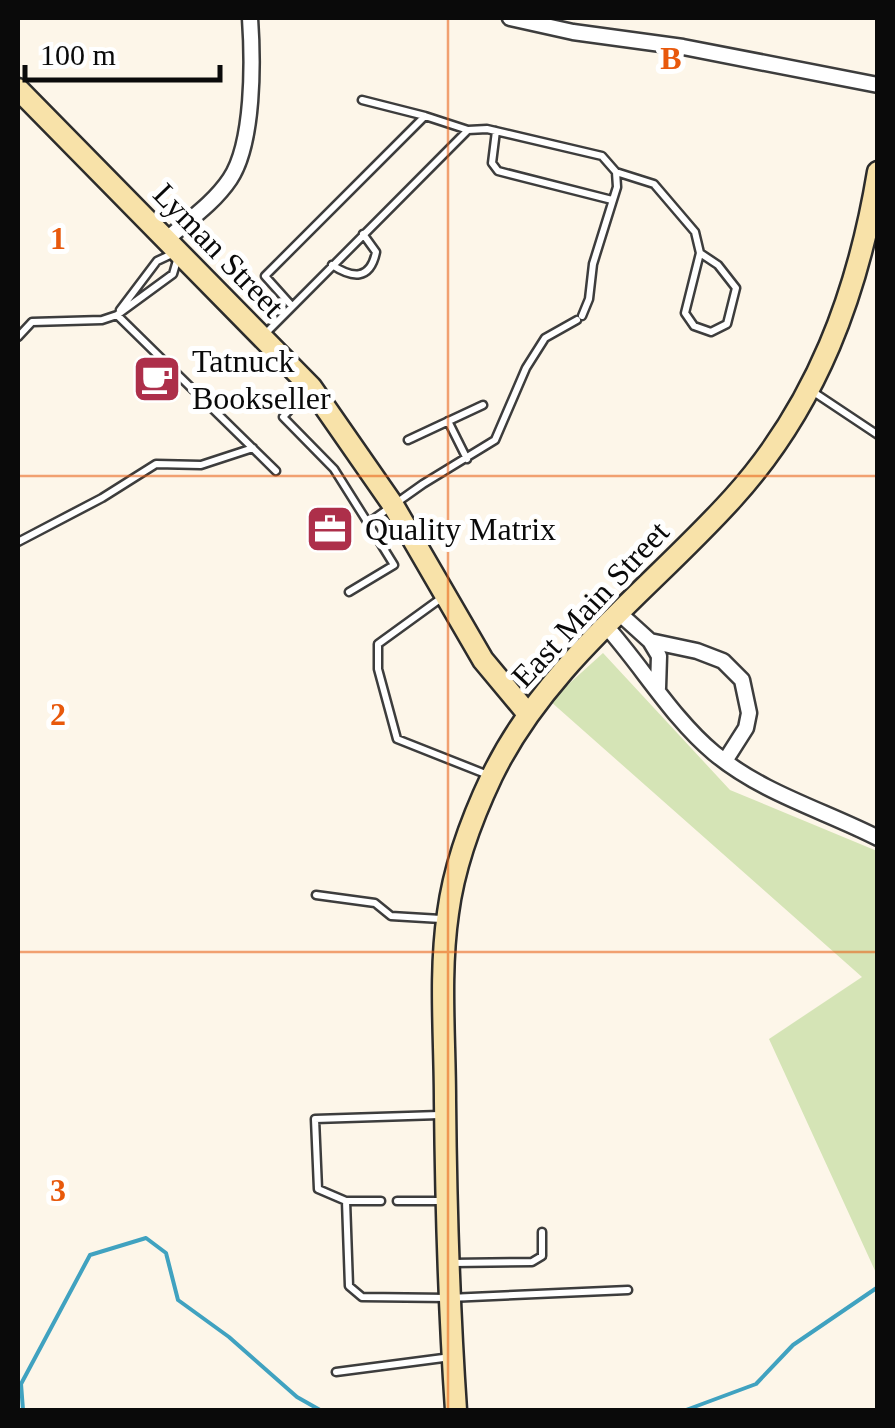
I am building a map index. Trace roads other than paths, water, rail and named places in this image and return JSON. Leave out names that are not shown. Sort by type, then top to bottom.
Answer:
[{"type":"main road","name":"Lyman Street","points":[[18,92],[174,245],[311,388],[393,505],[484,660],[528,714]]},
{"type":"main road","name":"East Main Street","points":[[456,1410],[446,1263],[445,1115],[447,920],[461,854],[492,776],[528,714],[611,618],[736,494],[810,390],[834,340],[854,282],[878,172]]},
{"type":"street","points":[[174,245],[232,176],[241,154],[248,112],[250,18]]},
{"type":"street","points":[[510,18],[878,85]]},
{"type":"street","points":[[611,618],[650,640],[722,661],[742,680],[749,713],[746,728],[726,762]]},
{"type":"street","points":[[611,618],[697,738],[726,762],[782,795],[874,831]]},
{"type":"street","points":[[650,640],[659,656],[658,688]]},
{"type":"lane","points":[[362,100],[468,130],[496,132],[602,156],[616,172],[654,184],[695,232],[700,253],[684,313],[694,326],[711,332],[727,324],[736,288],[718,265],[700,253]]},
{"type":"lane","points":[[291,305],[265,276],[425,116]]},
{"type":"lane","points":[[262,337],[468,130]]},
{"type":"lane","points":[[496,132],[492,162],[498,171],[612,200]]},
{"type":"lane","points":[[368,523],[495,440],[526,368],[545,338],[580,318],[589,299],[593,264],[617,187],[616,172]]},
{"type":"lane","points":[[332,265],[348,275],[363,274],[373,265],[376,252],[363,234]]},
{"type":"lane","points":[[117,315],[157,261],[174,245]]},
{"type":"lane","points":[[18,337],[32,322],[102,320],[117,315],[173,274],[174,245]]},
{"type":"lane","points":[[117,315],[276,471]]},
{"type":"lane","points":[[311,388],[283,417],[334,469],[394,565],[350,592]]},
{"type":"lane","points":[[810,390],[878,435]]},
{"type":"lane","points":[[408,440],[482,405]]},
{"type":"lane","points":[[448,421],[467,459]]},
{"type":"lane","points":[[18,542],[102,498],[156,464],[201,465],[253,448]]},
{"type":"lane","points":[[446,595],[378,644],[378,670],[397,738],[492,776]]},
{"type":"lane","points":[[316,895],[375,903],[391,916],[447,920]]},
{"type":"lane","points":[[381,1201],[346,1201],[318,1189],[315,1118],[445,1115]]},
{"type":"lane","points":[[397,1201],[446,1200]]},
{"type":"lane","points":[[346,1201],[349,1286],[362,1296],[448,1298],[628,1290]]},
{"type":"lane","points":[[446,1263],[532,1262],[542,1256],[542,1232]]},
{"type":"lane","points":[[336,1372],[453,1357]]},
{"type":"waterway","points":[[23,1410],[21,1384],[90,1255],[146,1238],[166,1253],[178,1300],[229,1337],[297,1397],[320,1410]]},
{"type":"waterway","points":[[686,1410],[756,1384],[793,1345],[878,1287]]},
{"type":"place","name":"Tatnuck Bookseller","points":[[157,379]]},
{"type":"place","name":"Quality Matrix","points":[[330,529]]}]
